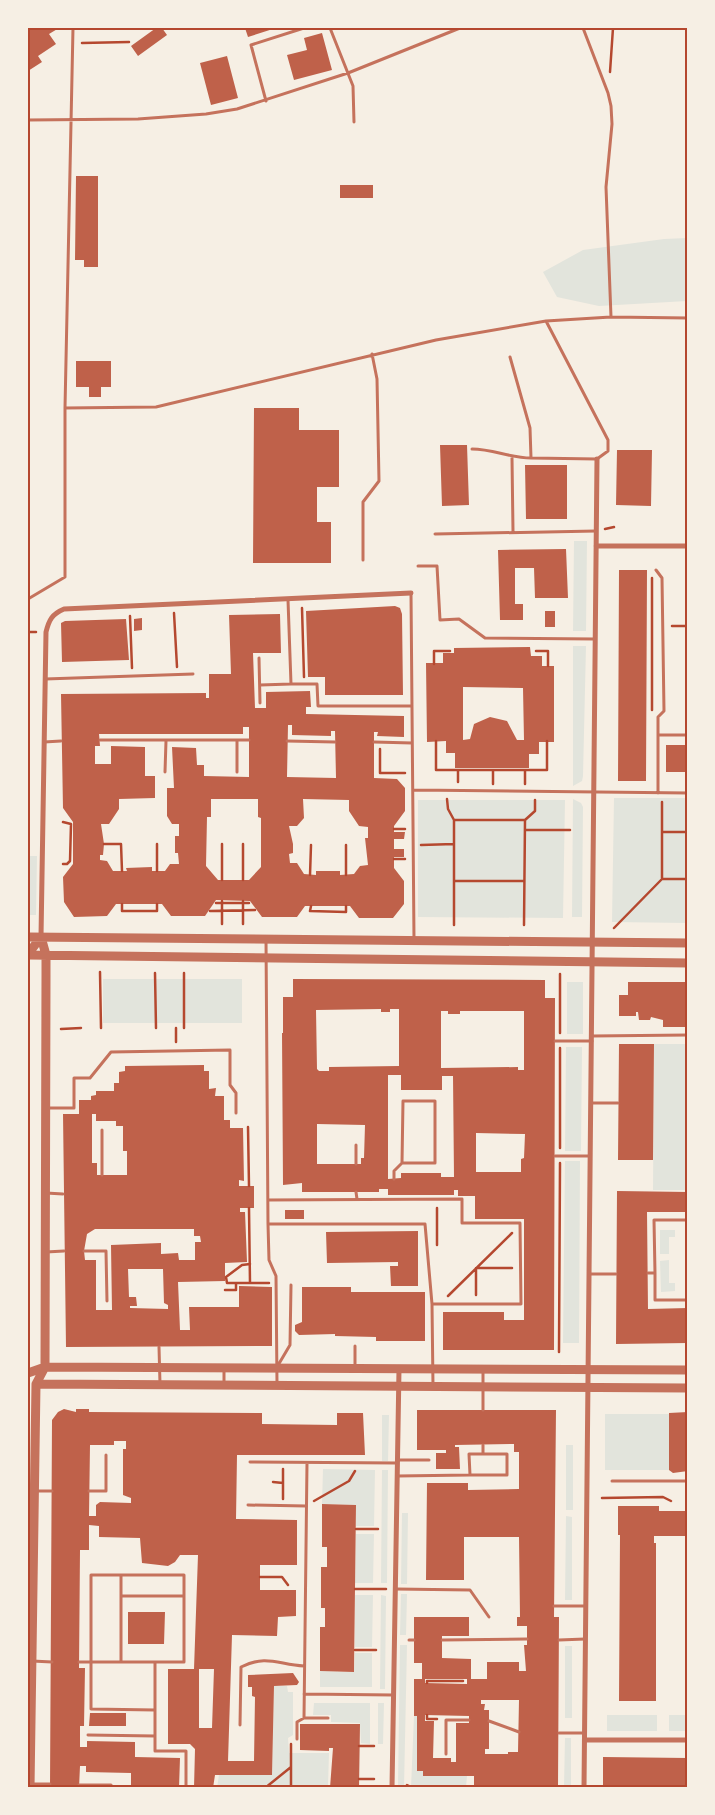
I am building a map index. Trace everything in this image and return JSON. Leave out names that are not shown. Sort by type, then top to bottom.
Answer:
[{"type":"street","points":[[584,1788],[587,1387],[594,942],[597,459]]},
{"type":"street","points":[[596,546],[688,546]]},
{"type":"street","points":[[30,1786],[36,1384],[45,1367],[46,955],[41,937],[46,632],[48,621],[55,612],[64,609],[411,594]]},
{"type":"street","points":[[28,937],[688,943]]},
{"type":"street","points":[[28,954],[41,937]]},
{"type":"street","points":[[28,954],[688,963]]},
{"type":"street","points":[[36,1384],[28,1373],[45,1367],[688,1370]]},
{"type":"street","points":[[392,1788],[399,1369]]},
{"type":"street","points":[[36,1384],[688,1388]]},
{"type":"street","points":[[585,1740],[688,1740]]},
{"type":"lane","points":[[28,599],[65,577],[65,408],[73,28]]},
{"type":"lane","points":[[266,101],[251,45],[304,28]]},
{"type":"lane","points":[[330,28],[353,86],[354,122]]},
{"type":"lane","points":[[28,120],[138,119],[206,114],[237,109],[348,73],[460,28]]},
{"type":"lane","points":[[583,28],[608,93],[612,124],[606,187],[610,317]]},
{"type":"lane","points":[[65,408],[156,407],[372,354],[436,340],[546,321],[610,317],[688,318]]},
{"type":"lane","points":[[472,449],[490,449],[512,458],[597,459],[608,451],[608,440],[546,321]]},
{"type":"lane","points":[[363,560],[363,502],[378,481],[378,379],[372,354]]},
{"type":"lane","points":[[510,358],[530,428],[531,458]]},
{"type":"lane","points":[[512,458],[512,531]]},
{"type":"lane","points":[[435,534],[512,531],[596,531]]},
{"type":"lane","points":[[418,566],[437,566],[440,620],[459,620],[485,638],[596,639]]},
{"type":"lane","points":[[656,570],[662,578],[663,626],[664,711],[658,717],[660,793]]},
{"type":"lane","points":[[411,594],[414,940]]},
{"type":"lane","points":[[288,600],[291,684]]},
{"type":"lane","points":[[259,658],[260,703]]},
{"type":"lane","points":[[46,679],[193,674]]},
{"type":"lane","points":[[260,685],[317,684],[318,706],[412,706]]},
{"type":"lane","points":[[658,735],[688,735]]},
{"type":"lane","points":[[100,740],[249,740]]},
{"type":"lane","points":[[44,742],[61,741]]},
{"type":"lane","points":[[166,741],[166,772]]},
{"type":"lane","points":[[237,741],[237,772]]},
{"type":"lane","points":[[287,741],[335,742]]},
{"type":"lane","points":[[374,742],[412,743]]},
{"type":"lane","points":[[414,790],[688,793]]},
{"type":"lane","points":[[266,939],[268,1224],[269,1260],[276,1276],[277,1385]]},
{"type":"lane","points":[[555,1041],[688,1034]]},
{"type":"lane","points":[[45,1108],[74,1108],[74,1078],[90,1078],[111,1052],[230,1050],[230,1084],[236,1092],[236,1113]]},
{"type":"lane","points":[[394,1178],[394,1171],[402,1163],[403,1101],[435,1101],[435,1163],[402,1163]]},
{"type":"lane","points":[[591,1103],[618,1103]]},
{"type":"lane","points":[[102,1130],[102,1175]]},
{"type":"lane","points":[[356,1145],[356,1164]]},
{"type":"lane","points":[[555,1156],[591,1156]]},
{"type":"lane","points":[[356,1192],[356,1199]]},
{"type":"lane","points":[[45,1193],[63,1194]]},
{"type":"lane","points":[[268,1200],[394,1197],[462,1199],[462,1223],[520,1223],[520,1304],[432,1304]]},
{"type":"lane","points":[[688,1220],[654,1220],[655,1300],[688,1300]]},
{"type":"lane","points":[[268,1224],[425,1224],[432,1304],[433,1386]]},
{"type":"lane","points":[[46,1252],[64,1251]]},
{"type":"lane","points":[[84,1251],[106,1251],[107,1301]]},
{"type":"lane","points":[[648,1273],[654,1273]]},
{"type":"lane","points":[[589,1274],[616,1274]]},
{"type":"lane","points":[[277,1368],[290,1345],[291,1285]]},
{"type":"lane","points":[[355,1346],[355,1369]]},
{"type":"lane","points":[[159,1347],[160,1385]]},
{"type":"lane","points":[[224,1368],[224,1385]]},
{"type":"lane","points":[[483,1369],[483,1410]]},
{"type":"lane","points":[[483,1445],[483,1454]]},
{"type":"lane","points":[[397,1476],[507,1475],[507,1454],[470,1454],[470,1475]]},
{"type":"lane","points":[[90,1491],[106,1491],[106,1455]]},
{"type":"lane","points":[[250,1462],[362,1463],[429,1460]]},
{"type":"lane","points":[[304,1718],[307,1463]]},
{"type":"lane","points":[[612,1481],[688,1481]]},
{"type":"lane","points":[[34,1491],[52,1491]]},
{"type":"lane","points":[[248,1505],[306,1506]]},
{"type":"lane","points":[[79,1662],[91,1662],[184,1662],[184,1575],[91,1575],[91,1662],[91,1709],[155,1710]]},
{"type":"lane","points":[[121,1575],[121,1662]]},
{"type":"lane","points":[[396,1589],[470,1590],[489,1617]]},
{"type":"lane","points":[[121,1596],[184,1596]]},
{"type":"lane","points":[[554,1606],[586,1606]]},
{"type":"lane","points":[[442,1640],[527,1639]]},
{"type":"lane","points":[[559,1640],[585,1639]]},
{"type":"lane","points":[[240,1725],[241,1667],[255,1660],[304,1666]]},
{"type":"lane","points":[[32,1662],[52,1662]]},
{"type":"lane","points":[[155,1662],[155,1751],[186,1751],[186,1788]]},
{"type":"lane","points":[[304,1694],[394,1695]]},
{"type":"lane","points":[[297,1739],[297,1722],[304,1718],[328,1718]]},
{"type":"lane","points":[[446,1754],[446,1720],[469,1720]]},
{"type":"lane","points":[[489,1721],[519,1732]]},
{"type":"lane","points":[[559,1733],[585,1733]]},
{"type":"lane","points":[[88,1735],[155,1736]]},
{"type":"lane","points":[[30,1786],[50,1784]]},
{"type":"lane","points":[[79,1785],[111,1786],[113,1788]]},
{"type":"path","points":[[608,93],[613,28]]},
{"type":"path","points":[[73,44],[129,42]]},
{"type":"path","points":[[656,570],[652,578],[652,711],[658,717]]},
{"type":"path","points":[[174,604],[177,675]]},
{"type":"path","points":[[302,608],[304,684]]},
{"type":"path","points":[[130,614],[133,676]]},
{"type":"path","points":[[663,626],[688,626]]},
{"type":"path","points":[[434,664],[434,651],[450,650]]},
{"type":"path","points":[[536,652],[548,651],[548,666]]},
{"type":"path","points":[[436,741],[436,770],[458,772],[547,770],[547,741]]},
{"type":"path","points":[[380,742],[380,773],[413,772]]},
{"type":"path","points":[[447,791],[448,809],[454,820],[454,925]]},
{"type":"path","points":[[454,820],[525,820],[535,811],[535,792]]},
{"type":"path","points":[[614,928],[662,879],[663,832],[660,793]]},
{"type":"path","points":[[524,925],[525,820]]},
{"type":"path","points":[[63,822],[71,824],[72,844],[70,861],[68,864],[63,864]]},
{"type":"path","points":[[394,829],[405,829]]},
{"type":"path","points":[[525,830],[570,830]]},
{"type":"path","points":[[663,832],[688,832]]},
{"type":"path","points":[[104,844],[122,844],[122,871]]},
{"type":"path","points":[[157,844],[157,872]]},
{"type":"path","points":[[222,844],[222,880]]},
{"type":"path","points":[[242,880],[243,844]]},
{"type":"path","points":[[310,844],[310,874]]},
{"type":"path","points":[[413,845],[454,844]]},
{"type":"path","points":[[346,845],[346,875]]},
{"type":"path","points":[[394,859],[404,859]]},
{"type":"path","points":[[662,879],[688,880]]},
{"type":"path","points":[[454,881],[524,881]]},
{"type":"path","points":[[222,902],[222,924]]},
{"type":"path","points":[[243,902],[243,924]]},
{"type":"path","points":[[216,903],[249,903]]},
{"type":"path","points":[[122,904],[122,911],[139,911],[157,910],[157,904]]},
{"type":"path","points":[[310,906],[310,911],[346,912],[346,906]]},
{"type":"path","points":[[210,911],[255,910]]},
{"type":"path","points":[[100,972],[101,1028]]},
{"type":"path","points":[[156,973],[156,1028]]},
{"type":"path","points":[[184,973],[184,1028]]},
{"type":"path","points":[[559,1352],[560,974]]},
{"type":"path","points":[[62,1029],[81,1028]]},
{"type":"path","points":[[248,1127],[249,1186]]},
{"type":"path","points":[[437,1199],[437,1229]]},
{"type":"path","points":[[249,1208],[250,1283]]},
{"type":"path","points":[[440,1304],[520,1226]]},
{"type":"path","points":[[250,1264],[242,1265],[226,1277],[227,1283],[276,1282]]},
{"type":"path","points":[[476,1268],[520,1268]]},
{"type":"path","points":[[476,1268],[476,1304]]},
{"type":"path","points":[[225,1290],[236,1290],[236,1283]]},
{"type":"path","points":[[282,1506],[283,1463]]},
{"type":"path","points":[[306,1506],[349,1481],[362,1463]]},
{"type":"path","points":[[273,1482],[283,1482]]},
{"type":"path","points":[[602,1498],[664,1497],[671,1501]]},
{"type":"path","points":[[356,1529],[378,1529]]},
{"type":"path","points":[[260,1577],[282,1577],[288,1585]]},
{"type":"path","points":[[355,1589],[396,1589]]},
{"type":"path","points":[[355,1650],[376,1650]]},
{"type":"path","points":[[427,1683],[427,1681],[464,1682]]},
{"type":"path","points":[[427,1716],[427,1719],[446,1720]]},
{"type":"path","points":[[291,1788],[291,1743],[297,1739]]},
{"type":"path","points":[[359,1746],[374,1746]]},
{"type":"path","points":[[265,1788],[291,1767]]},
{"type":"path","points":[[359,1779],[374,1779]]},
{"type":"path","points":[[407,1785],[413,1788]]},
{"type":"shaded area","points":[[687,238],[687,301],[599,306],[557,297],[543,272],[583,250],[664,239]]},
{"type":"shaded area","points":[[574,541],[587,541],[586,631],[573,631]]},
{"type":"shaded area","points":[[573,646],[586,646],[583,776],[582,781],[573,786]]},
{"type":"shaded area","points":[[614,798],[687,798],[687,923],[612,922]]},
{"type":"shaded area","points":[[573,799],[581,803],[583,807],[582,917],[572,917]]},
{"type":"shaded area","points":[[418,800],[565,800],[563,918],[418,917]]},
{"type":"shaded area","points":[[28,856],[37,856],[36,915],[28,915]]},
{"type":"shaded area","points":[[103,979],[242,979],[242,1023],[103,1023]]},
{"type":"shaded area","points":[[567,982],[583,982],[583,1034],[567,1034]]},
{"type":"shaded area","points":[[654,1044],[687,1044],[687,1190],[653,1190]]},
{"type":"shaded area","points":[[566,1047],[582,1047],[581,1151],[565,1151]]},
{"type":"shaded area","points":[[565,1161],[580,1161],[579,1343],[563,1343]]},
{"type":"shaded area","points":[[660,1230],[675,1230],[675,1237],[669,1237],[669,1254],[660,1254]]},
{"type":"shaded area","points":[[669,1260],[669,1283],[675,1283],[675,1291],[661,1292],[660,1261]]},
{"type":"shaded area","points":[[605,1414],[669,1414],[669,1470],[605,1470]]},
{"type":"shaded area","points":[[382,1415],[389,1415],[388,1461],[382,1461]]},
{"type":"shaded area","points":[[566,1445],[573,1445],[573,1510],[566,1510]]},
{"type":"shaded area","points":[[323,1469],[375,1470],[374,1526],[356,1526],[356,1505],[322,1504]]},
{"type":"shaded area","points":[[382,1470],[388,1470],[387,1583],[381,1583]]},
{"type":"shaded area","points":[[402,1513],[408,1513],[407,1584],[401,1584]]},
{"type":"shaded area","points":[[566,1516],[572,1517],[572,1600],[565,1600]]},
{"type":"shaded area","points":[[356,1534],[374,1534],[373,1583],[355,1583]]},
{"type":"shaded area","points":[[401,1594],[407,1594],[406,1635],[400,1635]]},
{"type":"shaded area","points":[[355,1595],[373,1595],[372,1647],[355,1647]]},
{"type":"shaded area","points":[[381,1595],[386,1596],[385,1689],[380,1689]]},
{"type":"shaded area","points":[[400,1645],[407,1645],[404,1788],[398,1787]]},
{"type":"shaded area","points":[[565,1646],[572,1646],[572,1718],[565,1718]]},
{"type":"shaded area","points":[[355,1653],[372,1653],[372,1687],[320,1687],[320,1671],[354,1672]]},
{"type":"shaded area","points":[[274,1686],[287,1686],[288,1692],[293,1692],[293,1735],[288,1738],[289,1753],[329,1753],[328,1787],[217,1788],[219,1775],[272,1775]]},
{"type":"shaded area","points":[[314,1703],[370,1703],[370,1744],[361,1743],[360,1723],[331,1722],[331,1715],[313,1715]]},
{"type":"shaded area","points":[[378,1703],[384,1703],[383,1744],[378,1744]]},
{"type":"shaded area","points":[[607,1715],[657,1715],[657,1731],[607,1731]]},
{"type":"shaded area","points":[[669,1715],[687,1715],[687,1731],[669,1731]]},
{"type":"shaded area","points":[[414,1716],[417,1716],[417,1771],[423,1771],[424,1776],[467,1776],[466,1787],[411,1788]]},
{"type":"shaded area","points":[[565,1738],[571,1738],[571,1787],[564,1787]]},
{"type":"building","points":[[28,28],[59,28],[49,34],[56,44],[38,56],[42,62],[28,71]]},
{"type":"building","points":[[156,28],[162,28],[167,35],[138,56],[131,46]]},
{"type":"building","points":[[245,28],[276,28],[248,37]]},
{"type":"building","points":[[322,33],[332,70],[294,80],[287,55],[307,50],[304,38]]},
{"type":"building","points":[[227,56],[238,98],[211,105],[200,63]]},
{"type":"building","points":[[76,176],[98,176],[98,267],[84,267],[84,260],[75,260]]},
{"type":"building","points":[[340,185],[373,185],[373,198],[340,198]]},
{"type":"building","points":[[76,361],[111,361],[111,387],[101,387],[101,397],[89,397],[89,387],[76,387]]},
{"type":"building","points":[[254,408],[299,408],[299,430],[339,430],[339,487],[317,487],[317,522],[331,522],[331,563],[253,563]]},
{"type":"building","points":[[440,445],[467,445],[469,505],[442,506]]},
{"type":"building","points":[[617,450],[652,450],[651,506],[616,505]]},
{"type":"building","points":[[525,465],[567,465],[567,519],[526,519]]},
{"type":"building","points":[[566,549],[568,598],[535,598],[534,568],[515,568],[515,604],[523,604],[523,620],[500,620],[498,550]]},
{"type":"building","points":[[619,570],[647,570],[646,781],[618,781]]},
{"type":"building","points":[[395,606],[400,608],[402,614],[403,695],[325,695],[325,677],[308,677],[306,611]]},
{"type":"building","points":[[545,611],[555,611],[555,627],[545,627]]},
{"type":"building","points":[[280,614],[281,653],[253,653],[255,708],[266,708],[266,692],[310,691],[311,707],[306,707],[306,714],[404,716],[404,737],[377,736],[378,732],[374,732],[374,778],[397,779],[405,788],[405,811],[394,826],[394,832],[405,832],[404,839],[394,839],[394,849],[404,849],[404,857],[394,857],[394,868],[404,881],[404,904],[393,918],[359,918],[350,906],[305,906],[297,917],[262,917],[250,901],[216,900],[205,916],[171,916],[162,904],[116,904],[107,916],[74,917],[64,902],[63,877],[73,864],[73,822],[63,808],[61,694],[206,693],[206,698],[209,698],[209,674],[231,674],[229,615]],"holes":[[[288,725],[292,725],[292,735],[331,736],[331,731],[335,731],[336,778],[287,777]],[[243,727],[249,727],[249,777],[204,776],[204,765],[197,765],[196,748],[172,747],[174,788],[167,788],[167,816],[172,824],[179,824],[179,836],[175,836],[175,853],[178,853],[179,864],[170,864],[165,871],[152,871],[152,867],[126,868],[127,871],[113,871],[107,861],[100,860],[100,855],[103,855],[104,844],[101,824],[109,824],[119,809],[119,799],[155,798],[155,776],[145,776],[145,747],[111,746],[111,764],[95,764],[95,746],[100,746],[99,734],[243,734]],[[211,799],[258,799],[258,817],[261,818],[261,867],[249,880],[218,880],[206,866],[207,817],[211,817]],[[303,799],[349,800],[349,811],[359,826],[368,827],[368,838],[365,838],[368,865],[360,866],[354,874],[340,875],[340,871],[316,871],[316,875],[304,874],[297,863],[290,863],[289,854],[293,853],[289,826],[297,826],[304,818]]]},
{"type":"building","points":[[142,618],[142,630],[134,631],[134,619]]},
{"type":"building","points":[[126,619],[129,660],[62,662],[61,623],[65,621]]},
{"type":"building","points":[[530,647],[531,656],[542,656],[542,666],[554,666],[554,742],[539,742],[539,754],[529,754],[529,768],[455,768],[455,753],[446,753],[446,741],[427,742],[426,663],[443,663],[443,653],[454,653],[454,648]],"holes":[[[463,687],[523,688],[524,740],[517,740],[507,721],[490,717],[474,724],[470,739],[463,740]]]},
{"type":"building","points":[[666,745],[688,745],[688,772],[666,772]]},
{"type":"building","points":[[293,979],[545,980],[545,998],[555,998],[554,1350],[443,1350],[443,1312],[504,1312],[504,1320],[524,1320],[524,1219],[475,1219],[475,1196],[458,1196],[458,1190],[454,1190],[454,1195],[388,1195],[388,1189],[379,1189],[379,1192],[302,1192],[302,1183],[283,1185],[283,997],[293,997]],"holes":[[[381,1009],[381,1012],[390,1012],[390,1009],[399,1009],[399,1066],[329,1067],[329,1071],[319,1071],[317,1069],[316,1010]],[[441,1011],[448,1011],[448,1014],[460,1014],[460,1011],[524,1011],[524,1070],[518,1070],[518,1067],[441,1068]],[[388,1075],[401,1075],[401,1090],[442,1090],[442,1076],[453,1076],[454,1177],[441,1177],[441,1173],[401,1173],[401,1178],[388,1179]],[[317,1124],[365,1125],[364,1158],[361,1158],[361,1164],[317,1164]],[[476,1133],[525,1134],[524,1158],[521,1159],[521,1172],[476,1172]]]},
{"type":"building","points":[[628,982],[688,982],[688,1027],[663,1027],[663,1020],[651,1017],[650,1020],[639,1020],[638,1012],[636,1012],[636,1016],[619,1016],[619,995],[628,995]]},
{"type":"building","points":[[619,1044],[654,1044],[653,1160],[618,1160]]},
{"type":"building","points":[[204,1065],[204,1071],[209,1071],[209,1089],[216,1088],[215,1096],[224,1096],[224,1120],[230,1120],[230,1128],[243,1128],[244,1181],[239,1180],[239,1186],[254,1186],[254,1208],[240,1208],[240,1212],[245,1212],[247,1262],[225,1263],[225,1281],[178,1282],[180,1330],[190,1330],[189,1307],[239,1307],[239,1286],[272,1287],[272,1346],[66,1347],[63,1114],[79,1114],[79,1100],[91,1100],[91,1096],[96,1095],[96,1091],[114,1091],[114,1083],[119,1083],[119,1072],[125,1071],[125,1066]],"holes":[[[92,1114],[96,1114],[96,1121],[116,1121],[116,1126],[123,1126],[123,1151],[127,1151],[127,1175],[97,1175],[97,1163],[92,1163]],[[95,1229],[194,1229],[194,1236],[200,1236],[201,1242],[195,1242],[195,1260],[179,1260],[178,1253],[161,1254],[161,1243],[111,1245],[112,1310],[96,1310],[96,1260],[85,1260],[84,1251],[87,1234]],[[128,1269],[163,1269],[164,1303],[168,1305],[168,1309],[130,1308],[130,1306],[137,1306],[136,1297],[129,1297]]]},
{"type":"building","points":[[617,1191],[688,1192],[688,1212],[647,1212],[648,1309],[688,1308],[688,1343],[616,1344]]},
{"type":"building","points":[[285,1210],[304,1210],[304,1219],[285,1219]]},
{"type":"building","points":[[418,1231],[418,1286],[391,1286],[390,1266],[398,1266],[398,1262],[327,1263],[326,1232]]},
{"type":"building","points":[[302,1287],[351,1287],[351,1292],[425,1292],[425,1341],[376,1341],[376,1337],[335,1336],[335,1334],[299,1335],[295,1331],[295,1325],[302,1322]]},
{"type":"building","points":[[64,1409],[76,1412],[76,1409],[89,1409],[89,1412],[262,1413],[262,1424],[337,1425],[337,1413],[363,1413],[365,1455],[237,1455],[236,1519],[297,1520],[297,1565],[260,1565],[260,1590],[296,1590],[296,1616],[278,1617],[277,1636],[232,1635],[228,1761],[254,1761],[255,1697],[252,1696],[252,1687],[248,1687],[248,1675],[293,1673],[299,1682],[297,1685],[274,1686],[272,1775],[215,1775],[213,1788],[194,1788],[195,1749],[190,1744],[168,1744],[168,1669],[194,1669],[198,1555],[180,1555],[175,1562],[168,1566],[142,1563],[140,1538],[99,1537],[99,1526],[89,1525],[89,1550],[80,1550],[79,1668],[85,1668],[84,1726],[80,1726],[80,1747],[87,1747],[87,1741],[135,1742],[135,1757],[180,1758],[179,1788],[131,1785],[131,1773],[86,1772],[86,1766],[80,1766],[79,1788],[50,1788],[52,1420],[58,1412]],"holes":[[[114,1441],[126,1441],[126,1449],[123,1449],[123,1495],[131,1498],[131,1503],[100,1502],[96,1505],[96,1516],[89,1516],[90,1445],[114,1445]],[[199,1669],[214,1669],[212,1728],[199,1728]]]},
{"type":"building","points":[[417,1410],[556,1410],[554,1617],[559,1617],[558,1788],[474,1788],[474,1776],[423,1776],[423,1771],[417,1771],[417,1716],[414,1716],[414,1679],[422,1679],[422,1663],[414,1663],[414,1617],[469,1617],[469,1636],[442,1636],[442,1658],[471,1659],[471,1679],[487,1679],[487,1662],[519,1662],[519,1671],[526,1671],[524,1645],[527,1645],[527,1626],[517,1626],[517,1617],[520,1617],[519,1537],[464,1537],[464,1580],[426,1580],[427,1483],[468,1483],[468,1490],[519,1489],[519,1452],[514,1452],[514,1444],[455,1445],[455,1447],[459,1447],[460,1469],[436,1469],[436,1453],[446,1453],[446,1450],[417,1450]],"holes":[[[425,1679],[467,1679],[467,1684],[425,1683]],[[481,1700],[519,1700],[518,1752],[485,1754],[485,1749],[489,1749],[489,1710],[484,1710],[485,1704],[481,1704]],[[425,1715],[469,1716],[469,1723],[456,1723],[456,1762],[451,1762],[451,1758],[433,1758],[434,1721],[425,1721]]]},
{"type":"building","points":[[688,1412],[688,1471],[673,1473],[669,1470],[669,1413]]},
{"type":"building","points":[[322,1504],[356,1505],[354,1672],[320,1671],[320,1627],[325,1627],[325,1608],[321,1608],[321,1567],[327,1567],[327,1547],[322,1547]]},
{"type":"building","points":[[618,1506],[659,1506],[659,1511],[688,1511],[688,1536],[654,1536],[654,1543],[656,1543],[656,1701],[619,1701],[620,1535],[618,1535]]},
{"type":"building","points":[[128,1612],[165,1612],[164,1644],[128,1644]]},
{"type":"building","points":[[90,1713],[126,1713],[126,1726],[89,1726]]},
{"type":"building","points":[[300,1724],[360,1724],[359,1788],[330,1788],[333,1748],[329,1748],[329,1751],[300,1750]]},
{"type":"building","points":[[603,1757],[688,1758],[688,1788],[603,1788]]}]
